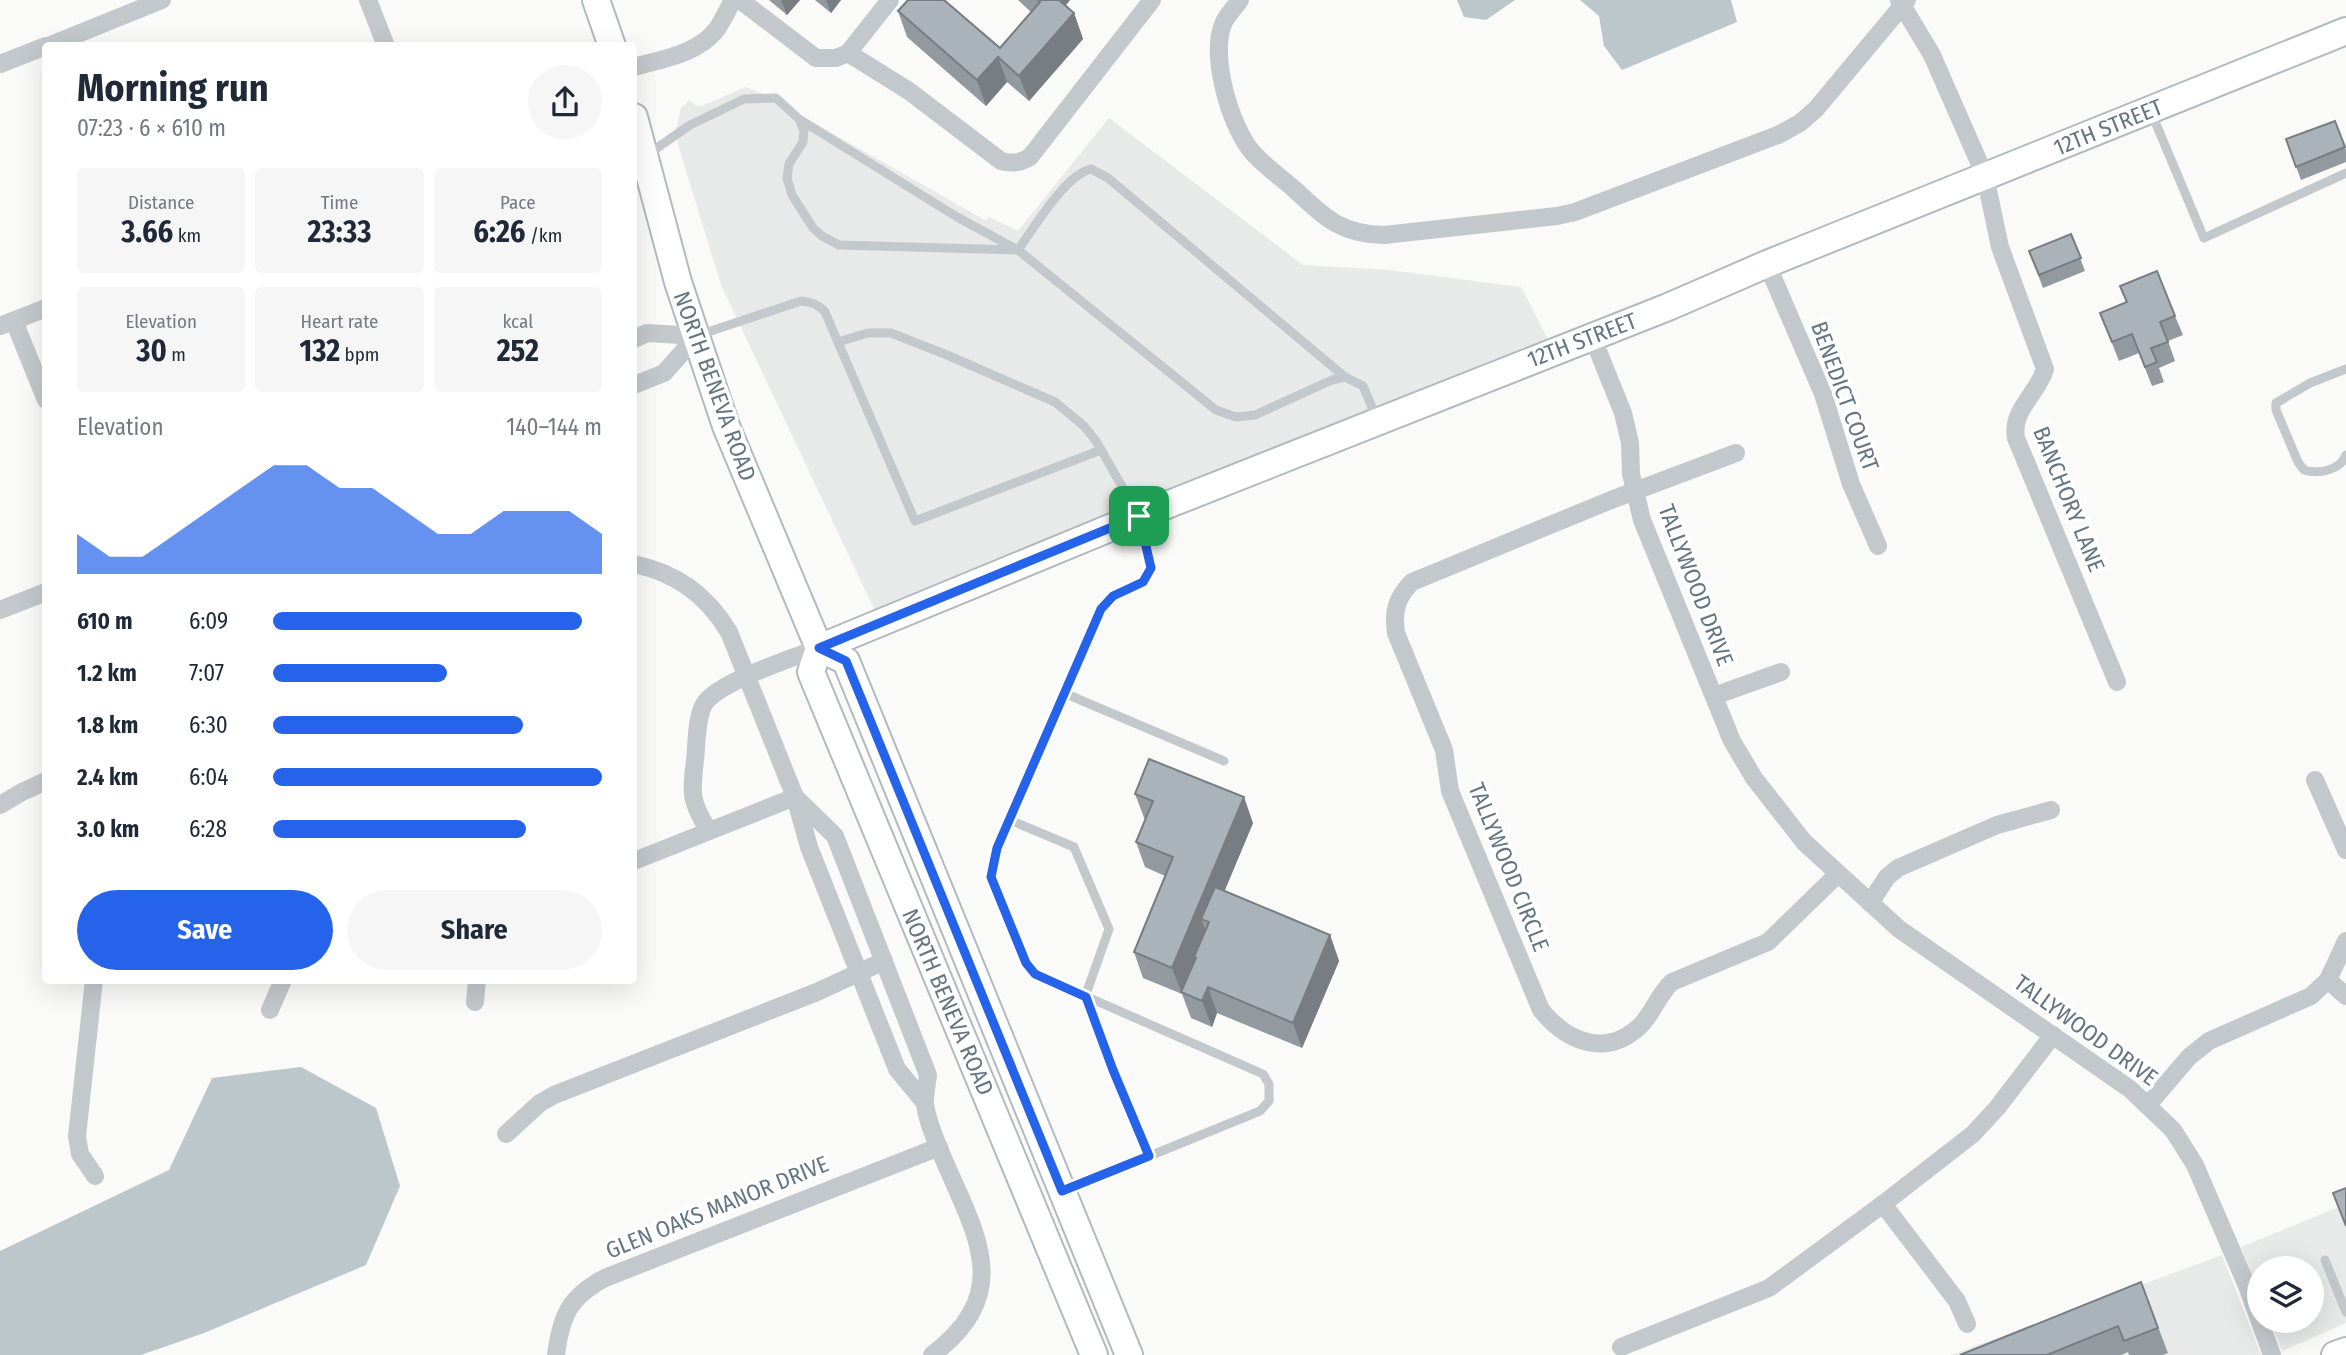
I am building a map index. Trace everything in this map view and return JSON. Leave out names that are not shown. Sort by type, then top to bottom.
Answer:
[{"type":"main road","points":[[596,0],[611,42]]},
{"type":"main road","name":"12TH STREET","points":[[819,648],[1139,516],[1668,307],[1766,264],[2346,31]]},
{"type":"main road","name":"NORTH BENEVA ROAD","points":[[637,129],[678,282],[726,426],[819,648],[811,672],[1089,1353]]},
{"type":"main road","name":"NORTH BENEVA ROAD","points":[[819,648],[846,661],[1129,1355]]},
{"type":"main road","points":[[2335,1355],[2346,1351]]},
{"type":"street","points":[[57,42],[162,0]]},
{"type":"street","points":[[368,0],[384,42]]},
{"type":"street","points":[[637,66],[689,51],[703,43],[716,30],[733,0]]},
{"type":"street","points":[[740,0],[816,58],[826,59],[848,53],[890,0]]},
{"type":"street","points":[[1240,0],[1224,21],[1220,51],[1221,70],[1231,116],[1241,137],[1253,153],[1328,219],[1344,229],[1363,235],[1384,235],[1575,212],[1778,135],[1800,123],[1816,109],[1902,2],[1932,55],[1985,176]]},
{"type":"street","points":[[848,53],[909,91],[1001,161],[1021,162],[1030,156],[1143,4]]},
{"type":"street","points":[[0,64],[42,48]]},
{"type":"street","name":"BANCHORY LANE","points":[[1985,176],[2000,247],[2045,369],[2040,383],[2018,416],[2014,426],[2016,438],[2117,682]]},
{"type":"street","name":"BENEDICT COURT","points":[[1766,264],[1824,394],[1851,484],[1878,546]]},
{"type":"street","points":[[42,310],[7,323],[42,392]]},
{"type":"street","points":[[637,337],[647,333],[697,336]]},
{"type":"street","points":[[637,385],[664,373],[697,336]]},
{"type":"street","name":"TALLYWOOD DRIVE","points":[[1592,336],[1623,413],[1630,443],[1631,474],[1642,520],[1732,741],[1754,778],[1804,842],[1899,929],[2130,1088],[2173,1130],[2195,1165],[2247,1286],[2272,1355]]},
{"type":"street","name":"TALLYWOOD DRIVE","points":[[1635,491],[1736,453]]},
{"type":"street","name":"TALLYWOOD CIRCLE","points":[[1635,491],[1412,582],[1402,591],[1393,617],[1396,633],[1444,750],[1450,791],[1541,1010],[1554,1026],[1570,1037],[1591,1044],[1607,1043],[1625,1036],[1648,1017],[1662,991],[1672,982],[1768,942],[1838,874]]},
{"type":"street","points":[[637,565],[675,577],[706,600],[729,632],[795,797],[808,847],[897,1069],[925,1103],[939,1147],[979,1244],[983,1267],[977,1304],[967,1323],[953,1339],[932,1355]]},
{"type":"street","points":[[0,610],[42,594]]},
{"type":"street","points":[[709,831],[696,812],[691,790],[703,705],[711,696],[746,676],[819,648]]},
{"type":"street","name":"TALLYWOOD DRIVE","points":[[1714,696],[1781,672]]},
{"type":"street","points":[[2315,780],[2346,850]]},
{"type":"street","points":[[0,805],[42,783]]},
{"type":"street","points":[[637,860],[795,797]]},
{"type":"street","points":[[795,797],[835,836],[928,1075],[925,1103]]},
{"type":"street","points":[[1870,903],[1887,877],[1898,868],[1997,825],[2051,810]]},
{"type":"street","points":[[2148,1105],[2189,1057],[2209,1041],[2311,996],[2328,980],[2346,941]]},
{"type":"street","points":[[506,1135],[540,1103],[554,1095],[817,992],[884,961]]},
{"type":"street","points":[[2328,980],[2346,996]]},
{"type":"street","points":[[94,984],[77,1136],[80,1154],[94,1176]]},
{"type":"street","points":[[270,1010],[281,984]]},
{"type":"street","points":[[475,1002],[477,984]]},
{"type":"street","points":[[1621,1347],[1769,1288],[1883,1205],[1973,1134],[1997,1108],[2053,1035]]},
{"type":"street","name":"GLEN OAKS MANOR DRIVE","points":[[556,1355],[564,1316],[589,1286],[939,1147]]},
{"type":"street","points":[[1883,1205],[1957,1300],[1967,1324]]},
{"type":"lane","points":[[644,156],[690,125],[744,99],[776,98],[799,119],[957,217],[1018,250],[1216,410],[1236,417],[1255,415],[1332,380],[1345,377]]},
{"type":"lane","points":[[2150,110],[2204,238],[2346,173]]},
{"type":"lane","points":[[799,119],[804,131],[803,142],[789,164],[787,178],[792,195],[813,228],[822,236],[839,245],[1018,250]]},
{"type":"lane","points":[[1018,250],[1065,187],[1082,171],[1091,169],[1108,178],[1345,377],[1363,386],[1378,421]]},
{"type":"lane","points":[[697,336],[801,301],[816,304],[825,312],[915,521],[1101,450]]},
{"type":"lane","points":[[838,342],[881,331],[947,355],[1055,402],[1084,426],[1139,516],[1151,568],[1143,582],[1113,596],[1101,609],[997,848],[991,877],[1026,963],[1035,974],[1263,1074],[1269,1084],[1269,1101],[1260,1111],[1062,1191]]},
{"type":"lane","points":[[2346,369],[2310,383],[2276,403],[2276,410],[2304,470],[2322,472],[2344,460],[2346,455]]},
{"type":"lane","points":[[1064,693],[1224,761]]},
{"type":"lane","points":[[1010,820],[1074,847],[1109,929],[1086,997],[1149,1156]]},
{"type":"lane","points":[[2325,1260],[2346,1312]]},
{"type":"shaded area","points":[[1457,0],[1515,0],[1486,20],[1464,17]]},
{"type":"shaded area","points":[[1580,0],[1731,0],[1737,22],[1622,70],[1604,46],[1599,16]]},
{"type":"shaded area","points":[[745,87],[761,93],[985,220],[989,217],[1018,231],[1109,118],[1303,265],[1389,270],[1521,287],[1549,341],[875,611],[721,285],[675,135],[681,108],[690,100],[696,106],[702,106]]},
{"type":"shaded area","points":[[301,1067],[376,1108],[400,1186],[366,1265],[204,1333],[141,1355],[0,1355],[0,1251],[169,1170],[212,1078]]},
{"type":"shaded area","points":[[2346,1204],[2346,1323],[2324,1333],[2324,1256],[2247,1256],[2247,1262],[2241,1247]]},
{"type":"shaded area","points":[[2222,1255],[2247,1319],[2247,1333],[2252,1333],[2261,1355],[1951,1355]]},
{"type":"shaded area","points":[[2275,1333],[2323,1333],[2282,1351]]},
{"type":"building","points":[[908,0],[944,0],[1000,48],[1040,2],[1038,0],[1059,0],[1074,13],[1019,76],[998,57],[977,80],[898,11]]},
{"type":"building","points":[[2335,121],[2345,147],[2296,167],[2286,139]]},
{"type":"building","points":[[2071,234],[2081,258],[2039,275],[2029,251]]},
{"type":"building","points":[[2157,271],[2175,316],[2160,322],[2168,342],[2151,348],[2157,362],[2145,367],[2132,334],[2112,342],[2100,313],[2127,302],[2120,286]]},
{"type":"building","points":[[1149,759],[1244,797],[1172,968],[1134,952],[1173,857],[1136,842],[1153,801],[1135,794]]},
{"type":"building","points":[[1215,887],[1330,935],[1293,1023],[1208,987],[1202,1001],[1181,992],[1209,922],[1201,919]]},
{"type":"building","points":[[2346,1188],[2346,1226],[2333,1193]]},
{"type":"building","points":[[2141,1282],[2158,1328],[2124,1341],[2118,1326],[2047,1355],[1960,1355]]},
{"type":"route","points":[[1139,516],[1151,568],[1143,582],[1113,596],[1101,609],[997,848],[991,877],[1026,963],[1035,974],[1086,997],[1149,1156],[1062,1191],[846,661],[819,648],[1139,516]]}]
